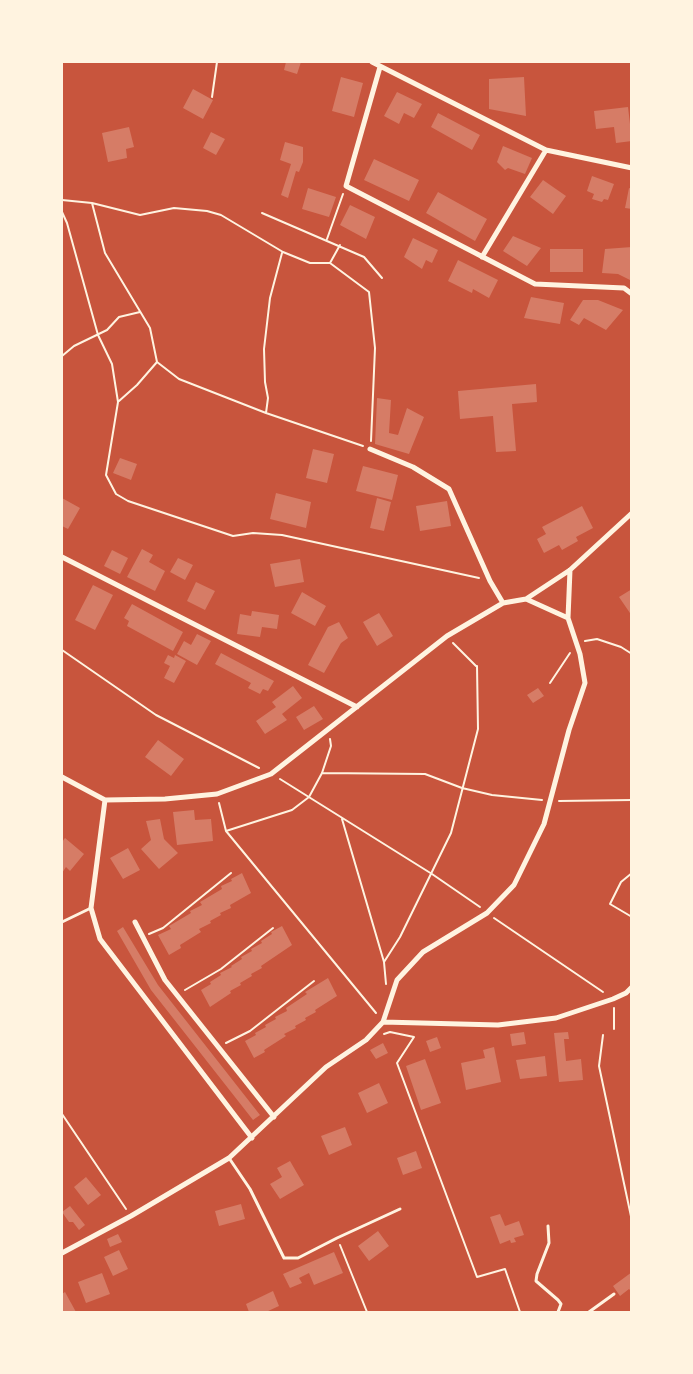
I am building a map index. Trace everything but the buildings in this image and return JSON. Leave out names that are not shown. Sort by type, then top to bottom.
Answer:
[{"type":"street","points":[[372,62],[546,150],[632,168]]},
{"type":"street","points":[[380,67],[346,186],[535,284],[624,288],[632,294]]},
{"type":"street","points":[[482,257],[546,150]]},
{"type":"street","points":[[370,448],[414,466],[449,489],[502,603]]},
{"type":"street","points":[[62,777],[105,800],[165,800],[217,794],[271,774],[447,636],[502,603],[526,598],[570,570],[632,513]]},
{"type":"street","points":[[62,557],[357,707]]},
{"type":"street","points":[[62,1253],[131,1216],[229,1158],[326,1067],[366,1040],[383,1022],[397,980],[423,952],[487,913],[514,885],[544,824],[569,730],[585,682],[580,654],[567,618],[570,570]]},
{"type":"street","points":[[526,598],[567,618]]},
{"type":"street","points":[[105,800],[91,908],[100,939],[252,1138]]},
{"type":"street","points":[[135,922],[165,980],[274,1117]]},
{"type":"street","points":[[383,1022],[498,1025],[556,1018],[614,999],[632,987]]},
{"type":"lane","points":[[62,922],[91,908]]},
{"type":"lane","points":[[229,1158],[250,1189],[284,1258],[298,1258],[400,1209]]},
{"type":"lane","points":[[548,1226],[549,1243],[536,1281],[561,1304],[558,1312]]},
{"type":"lane","points":[[589,1312],[614,1294]]},
{"type":"path","points":[[212,97],[217,62]]},
{"type":"path","points":[[327,240],[346,186]]},
{"type":"path","points":[[62,200],[92,203],[140,215],[174,208],[207,211],[221,215],[283,252],[310,263],[330,263],[369,292],[375,348],[370,448],[266,413],[180,379],[157,362],[150,328],[105,253],[92,203]]},
{"type":"path","points":[[62,212],[98,335],[112,364],[118,402],[106,475],[116,494],[128,501],[233,536],[253,533],[282,535],[490,581]]},
{"type":"path","points":[[262,213],[364,257],[382,278]]},
{"type":"path","points":[[330,263],[340,245]]},
{"type":"path","points":[[266,413],[268,398],[264,349],[270,298],[283,252]]},
{"type":"path","points":[[62,356],[74,346],[107,330],[119,317],[140,312]]},
{"type":"path","points":[[118,402],[157,362]]},
{"type":"path","points":[[384,962],[400,937],[452,833],[478,729],[477,667],[447,636]]},
{"type":"path","points":[[550,683],[576,642],[597,639],[621,647],[632,654]]},
{"type":"path","points":[[62,650],[156,715],[271,774],[432,874],[614,999],[614,1029]]},
{"type":"path","points":[[226,831],[292,810],[309,796],[322,773],[331,746],[328,729]]},
{"type":"path","points":[[322,773],[424,774],[462,788],[492,795],[551,801],[632,800]]},
{"type":"path","points":[[217,794],[226,831],[378,1015],[381,1006]]},
{"type":"path","points":[[342,818],[384,962],[387,987]]},
{"type":"path","points":[[143,937],[164,928],[231,873]]},
{"type":"path","points":[[632,873],[621,882],[610,904],[632,917]]},
{"type":"path","points":[[177,995],[221,969],[273,928]]},
{"type":"path","points":[[218,1047],[250,1032],[314,981]]},
{"type":"path","points":[[366,1040],[390,1032],[414,1037],[397,1063],[477,1277],[505,1269],[520,1312]]},
{"type":"path","points":[[603,1035],[599,1066],[632,1221]]},
{"type":"path","points":[[62,1114],[131,1216]]},
{"type":"path","points":[[341,1248],[367,1312]]}]
